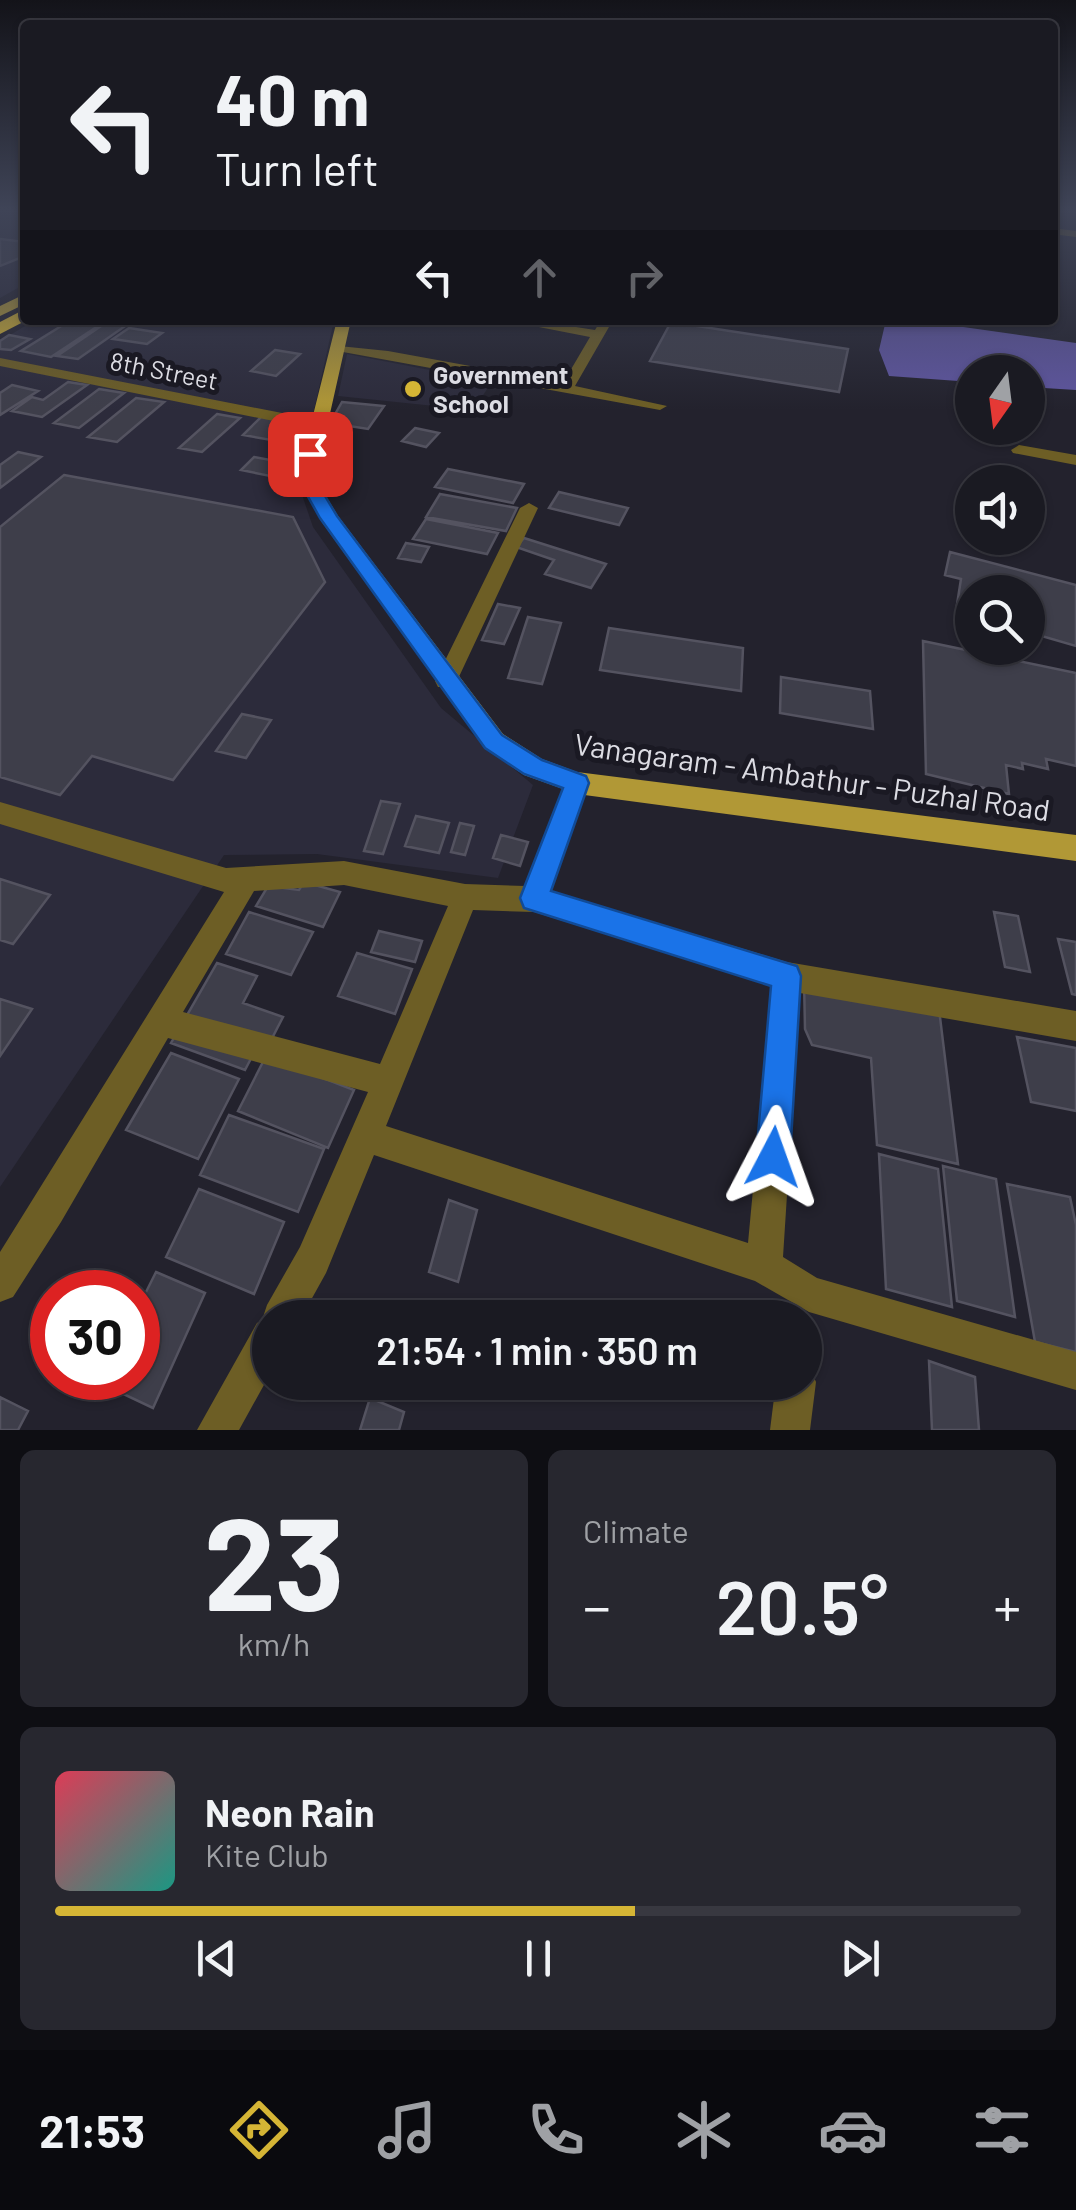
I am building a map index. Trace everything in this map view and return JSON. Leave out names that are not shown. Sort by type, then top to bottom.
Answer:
[{"type":"main road","name":"Vanagaram - Ambathur - Puzhal Road","points":[[343,325],[310,454],[311,486],[329,518],[494,741],[533,767],[577,783],[1076,848]]},
{"type":"street","points":[[539,325],[600,335]]},
{"type":"street","points":[[567,388],[605,325]]},
{"type":"street","points":[[339,350],[388,355],[660,406]]},
{"type":"street","name":"8th Street","points":[[0,362],[318,425]]},
{"type":"street","points":[[1019,450],[1076,460]]},
{"type":"street","points":[[446,681],[529,508]]},
{"type":"street","points":[[534,898],[577,783]]},
{"type":"street","points":[[0,813],[226,880],[344,872],[465,897],[534,898],[786,976],[1076,1026]]},
{"type":"street","points":[[0,1284],[49,1210],[244,880]]},
{"type":"street","points":[[290,1300],[313,1260],[465,897]]},
{"type":"street","points":[[764,1266],[786,976]]},
{"type":"street","points":[[161,1021],[386,1081]]},
{"type":"street","points":[[366,1136],[764,1266],[800,1300]]},
{"type":"street","points":[[822,1311],[1076,1371]]},
{"type":"street","points":[[217,1430],[252,1368]]},
{"type":"street","points":[[790,1430],[794,1400]]},
{"type":"shaded area","points":[[0,277],[20,277],[20,287],[0,298]]},
{"type":"shaded area","points":[[27,325],[333,325],[298,483],[313,527],[441,708],[533,785],[498,878],[317,854],[224,855],[0,1187],[0,341]]},
{"type":"shaded area","points":[[885,325],[949,325],[1076,343],[1076,390],[1045,388],[1045,355],[955,355],[955,381],[889,376],[879,350]]},
{"type":"shaded area","name":"Government School","points":[[347,354],[492,382],[473,410],[338,396]]},
{"type":"building","points":[[63,325],[99,325],[51,357],[21,351]]},
{"type":"building","points":[[103,325],[127,325],[78,359],[57,356]]},
{"type":"building","points":[[669,325],[848,349],[839,392],[650,361]]},
{"type":"building","points":[[129,328],[162,333],[147,344],[113,339]]},
{"type":"building","points":[[9,335],[30,339],[11,350],[0,349],[0,341]]},
{"type":"building","points":[[275,350],[300,354],[276,376],[251,371]]},
{"type":"building","points":[[68,382],[87,385],[42,417],[12,411],[32,397],[43,400]]},
{"type":"building","points":[[12,385],[38,391],[0,415],[0,393]]},
{"type":"building","points":[[99,389],[124,393],[79,428],[54,423]]},
{"type":"building","points":[[136,398],[164,402],[117,442],[88,437]]},
{"type":"building","points":[[342,402],[384,406],[368,429],[330,423]]},
{"type":"building","points":[[217,414],[240,418],[202,452],[179,448]]},
{"type":"building","points":[[263,415],[290,420],[271,440],[243,435]]},
{"type":"building","points":[[415,428],[439,433],[426,447],[402,441]]},
{"type":"building","points":[[18,452],[41,457],[0,488],[0,465]]},
{"type":"building","points":[[254,457],[292,464],[280,478],[241,470]]},
{"type":"building","points":[[448,469],[524,484],[513,503],[435,487]]},
{"type":"building","points":[[64,475],[293,517],[325,582],[173,780],[92,756],[60,795],[0,777],[0,527]]},
{"type":"building","points":[[559,492],[628,508],[619,525],[549,508]]},
{"type":"building","points":[[440,494],[517,508],[506,531],[426,517]]},
{"type":"building","points":[[426,519],[498,533],[487,554],[413,539]]},
{"type":"building","points":[[524,538],[606,564],[591,588],[545,574],[554,560],[516,547]]},
{"type":"building","points":[[406,543],[429,547],[421,562],[398,558]]},
{"type":"building","points":[[950,552],[1038,575],[955,578],[945,575]]},
{"type":"building","points":[[1045,577],[1076,585],[1076,646],[1045,637]]},
{"type":"building","points":[[498,604],[520,608],[504,644],[482,640]]},
{"type":"building","points":[[528,617],[561,623],[542,684],[508,678]]},
{"type":"building","points":[[609,628],[743,648],[741,691],[600,670]]},
{"type":"building","points":[[923,641],[955,648],[955,665],[1038,665],[1076,673],[1076,766],[1046,759],[1048,769],[1022,763],[1023,769],[1006,765],[1009,794],[926,774]]},
{"type":"building","points":[[781,677],[870,691],[873,729],[780,713]]},
{"type":"building","points":[[242,714],[271,720],[246,758],[216,751]]},
{"type":"building","points":[[381,801],[400,804],[383,854],[364,851]]},
{"type":"building","points":[[416,816],[449,823],[439,853],[405,846]]},
{"type":"building","points":[[460,823],[474,826],[465,855],[451,852]]},
{"type":"building","points":[[501,835],[528,842],[520,866],[493,858]]},
{"type":"building","points":[[0,879],[50,895],[13,944],[0,940]]},
{"type":"building","points":[[304,882],[340,892],[323,927],[256,906],[268,886],[299,890]]},
{"type":"building","points":[[249,912],[313,932],[291,975],[226,954]]},
{"type":"building","points":[[994,912],[1018,916],[1030,972],[1005,967]]},
{"type":"building","points":[[379,931],[422,941],[415,962],[371,952]]},
{"type":"building","points":[[1058,939],[1076,942],[1076,995],[1072,994]]},
{"type":"building","points":[[357,953],[412,969],[395,1014],[338,996]]},
{"type":"building","points":[[217,963],[257,976],[243,1003],[283,1017],[267,1048],[258,1045],[245,1070],[171,1043]]},
{"type":"building","points":[[804,980],[939,1009],[958,1164],[877,1145],[871,1058],[812,1045],[805,1029]]},
{"type":"building","points":[[0,999],[32,1009],[0,1056]]},
{"type":"building","points":[[1017,1037],[1076,1048],[1076,1111],[1031,1102]]},
{"type":"building","points":[[171,1053],[239,1079],[198,1159],[126,1130]]},
{"type":"building","points":[[266,1056],[354,1090],[328,1148],[238,1111]]},
{"type":"building","points":[[229,1115],[324,1149],[298,1212],[200,1175]]},
{"type":"building","points":[[879,1154],[938,1169],[952,1307],[886,1289]]},
{"type":"building","points":[[943,1166],[996,1179],[1015,1317],[957,1301]]},
{"type":"building","points":[[1007,1184],[1070,1197],[1076,1225],[1076,1352],[1035,1342]]},
{"type":"building","points":[[199,1189],[284,1222],[254,1294],[166,1257]]},
{"type":"building","points":[[449,1200],[477,1210],[458,1282],[429,1272]]},
{"type":"building","points":[[160,1274],[205,1293],[160,1393]]},
{"type":"building","points":[[929,1361],[975,1377],[979,1430],[932,1430]]},
{"type":"building","points":[[0,1397],[28,1411],[18,1430],[0,1430]]},
{"type":"building","points":[[136,1400],[157,1400],[153,1408]]},
{"type":"building","points":[[369,1400],[404,1412],[399,1430],[360,1430]]},
{"type":"place","name":"Government School","points":[[413,389]]},
{"type":"route","points":[[310,454],[311,486],[329,518],[494,741],[533,767],[577,783],[534,898],[786,976],[773,1157]]}]
